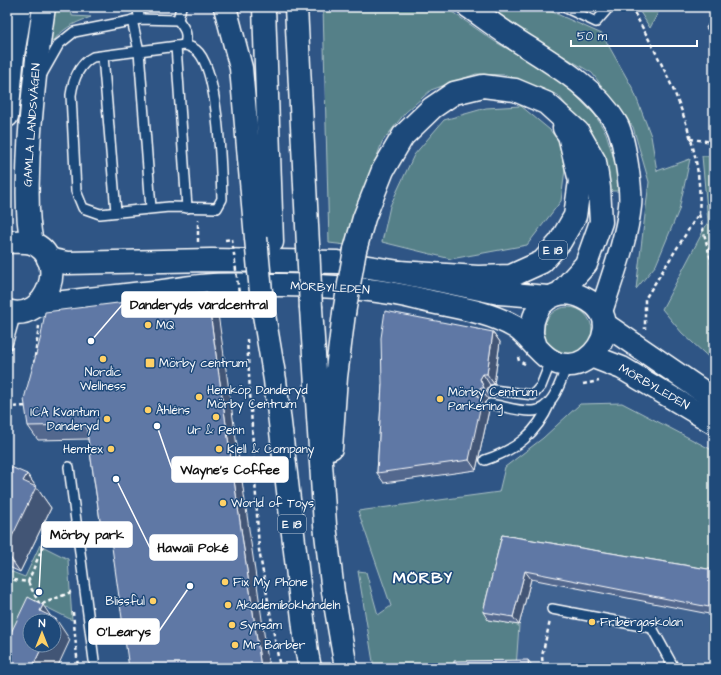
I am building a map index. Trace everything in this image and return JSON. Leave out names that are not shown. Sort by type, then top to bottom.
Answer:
[{"type":"main road","name":"GAMLA LANDSVÄGEN","points":[[7,116],[13,55],[21,7]]},
{"type":"main road","name":"GAMLA LANDSVÄGEN","points":[[32,243],[27,220],[28,159],[32,101],[44,7]]},
{"type":"main road","points":[[225,7],[242,68],[264,240]]},
{"type":"main road","name":"E 18","points":[[264,7],[264,240],[256,303],[276,380],[307,653],[310,668]]},
{"type":"main road","name":"E 18","points":[[296,7],[311,308],[325,525],[333,592],[346,668]]},
{"type":"main road","points":[[469,7],[557,66],[592,94],[617,123],[627,164],[630,205],[624,240],[603,318],[600,345],[591,356],[579,364],[546,363],[532,333],[534,316],[554,295],[576,294],[591,302],[603,318]]},
{"type":"main road","name":"E 18","points":[[325,525],[336,377],[344,313],[355,250],[364,218],[383,170],[403,136],[432,108],[454,93],[483,86],[515,90],[546,103],[578,132],[595,162],[599,188],[600,222],[586,264],[554,295]]},
{"type":"main road","name":"E 18","points":[[399,272],[478,277],[511,276],[542,262],[560,242],[575,216],[580,181],[569,135],[546,103]]},
{"type":"main road","points":[[7,242],[32,243],[41,250],[48,259],[52,273],[41,318]]},
{"type":"main road","name":"MÖRBYLEDEN","points":[[48,259],[67,263],[211,260],[338,262],[399,272],[499,293],[554,295]]},
{"type":"main road","name":"MÖRBYLEDEN","points":[[12,317],[30,310],[41,318],[212,285],[333,286],[392,292],[492,317],[516,328],[546,363]]},
{"type":"main road","name":"MÖRBYLEDEN","points":[[603,318],[637,347],[714,399]]},
{"type":"main road","name":"MÖRBYLEDEN","points":[[591,356],[622,368],[714,423]]},
{"type":"lane","points":[[137,7],[136,20],[151,208]]},
{"type":"lane","points":[[178,20],[181,7]]},
{"type":"lane","points":[[564,7],[596,22],[609,7]]},
{"type":"lane","points":[[32,101],[45,66],[59,44],[74,32],[136,20],[178,20],[186,29],[187,37],[185,45]]},
{"type":"lane","points":[[185,45],[197,51],[203,61],[208,71],[216,105],[222,199],[218,208],[151,208],[100,214],[83,208],[76,192],[71,95],[73,82],[88,60],[103,56],[139,51],[185,45]]},
{"type":"lane","points":[[176,46],[187,208]]},
{"type":"lane","points":[[103,56],[116,212]]},
{"type":"lane","points":[[7,345],[12,317]]},
{"type":"lane","points":[[493,390],[533,395],[541,386],[546,363]]},
{"type":"lane","points":[[485,460],[505,454],[526,439],[545,415],[552,398],[546,363]]},
{"type":"lane","points":[[490,404],[532,412],[544,407],[552,398]]},
{"type":"lane","points":[[69,467],[95,668]]},
{"type":"lane","points":[[552,609],[652,628],[674,668]]},
{"type":"path","points":[[631,7],[664,67],[690,139],[698,166],[700,198],[699,213],[714,272]]},
{"type":"path","points":[[690,139],[714,142]]},
{"type":"path","points":[[637,347],[645,337],[645,299],[699,213]]},
{"type":"path","points":[[232,239],[240,302],[256,303]]},
{"type":"path","points":[[235,296],[256,303]]},
{"type":"path","points":[[12,317],[41,318],[33,370]]},
{"type":"path","points":[[247,337],[260,550],[280,668]]},
{"type":"path","points":[[546,363],[519,361],[546,363],[571,386],[597,381],[602,382]]},
{"type":"path","points":[[29,399],[28,406],[31,410]]},
{"type":"path","points":[[7,407],[28,406]]},
{"type":"path","points":[[28,582],[45,541],[77,536]]},
{"type":"path","points":[[7,579],[28,582]]},
{"type":"path","points":[[28,582],[40,605],[72,592]]},
{"type":"path","points":[[543,668],[542,656],[552,609]]},
{"type":"shaded area","name":"Fribergaskolan","points":[[472,522],[714,575],[714,668],[470,668]]},
{"type":"green space","points":[[54,7],[71,7],[72,16],[91,17],[67,28],[58,35],[49,46]]},
{"type":"green space","points":[[323,7],[445,7],[494,41],[558,78],[595,115],[606,133],[617,169],[618,191],[607,191],[586,130],[558,95],[506,75],[476,74],[431,90],[405,113],[382,142],[346,245],[329,243]]},
{"type":"green space","points":[[490,7],[541,7],[602,34],[633,89],[651,136],[657,171],[690,159],[679,210],[656,265],[636,289],[649,182],[633,127],[592,73],[528,35]]},
{"type":"green space","points":[[637,7],[661,7],[650,28]]},
{"type":"green space","points":[[521,106],[550,130],[567,153],[561,201],[527,245],[451,259],[382,242],[390,206],[414,155],[444,120],[486,108]]},
{"type":"green space","points":[[702,156],[714,156],[714,362],[682,333],[662,309],[708,222]]},
{"type":"green space","points":[[563,307],[573,307],[585,314],[592,326],[592,336],[585,348],[573,355],[563,355],[555,351],[548,344],[544,336],[544,326],[548,318],[555,311]]},
{"type":"green space","points":[[622,403],[714,451],[714,577],[508,543],[488,620],[519,625],[516,668],[374,668],[358,571],[366,572],[378,615],[391,606],[358,511],[499,492],[505,467],[543,438],[580,404]]},
{"type":"green space","points":[[40,545],[68,559],[72,620],[62,615],[62,613],[58,613],[46,607],[43,613],[22,613],[22,637],[7,668],[7,570],[25,577]]},
{"type":"building","points":[[714,15],[714,33],[706,28]]},
{"type":"building","name":"Mörby centrum","points":[[207,292],[261,668],[129,668],[109,526],[101,527],[86,425],[28,426],[24,399],[41,336],[45,312]]},
{"type":"building","name":"Mörby Centrum Parkering","points":[[385,311],[493,332],[487,374],[483,374],[480,379],[484,388],[480,388],[477,392],[477,396],[482,400],[469,460],[377,473],[382,384],[381,338]]},
{"type":"building","points":[[11,467],[27,474],[23,481],[36,487],[7,547],[7,475]]},
{"type":"building","points":[[502,535],[714,570],[714,608],[525,571],[513,617],[483,612]]},
{"type":"building","points":[[28,597],[43,605],[40,611],[44,613],[22,613],[22,653],[39,653],[32,668],[7,667],[7,641]]},
{"type":"building","points":[[528,660],[529,668],[454,668],[454,661]]},
{"type":"place","name":"MQ","points":[[148,325]]},
{"type":"place","name":"Danderyds vårdcentral","points":[[91,341]]},
{"type":"place","name":"Nordic Wellness","points":[[103,359]]},
{"type":"place","name":"Mörby centrum","points":[[150,363]]},
{"type":"place","name":"Hemköp Danderyd Mörby Centrum","points":[[199,397]]},
{"type":"place","name":"Mörby Centrum Parkering","points":[[440,399]]},
{"type":"place","name":"Åhléns","points":[[148,410]]},
{"type":"place","name":"Ur & Penn","points":[[216,417]]},
{"type":"place","name":"ICA Kvantum Danderyd","points":[[107,419]]},
{"type":"place","name":"Wayne's Coffee","points":[[157,426]]},
{"type":"place","name":"Hemtex","points":[[111,449]]},
{"type":"place","name":"Kjell & Company","points":[[219,449]]},
{"type":"place","name":"Hawaii Poké","points":[[116,479]]},
{"type":"place","name":"World of Toys","points":[[223,503]]},
{"type":"place","name":"Fix My Phone","points":[[225,582]]},
{"type":"place","name":"O'Learys","points":[[190,586]]},
{"type":"place","name":"Mörby park","points":[[39,592]]},
{"type":"place","name":"Blissful","points":[[153,601]]},
{"type":"place","name":"Akademibokhandeln","points":[[228,605]]},
{"type":"place","name":"Fribergaskolan","points":[[592,622]]},
{"type":"place","name":"Synsam","points":[[232,625]]},
{"type":"place","name":"Mr Barber","points":[[235,645]]},
{"type":"district","name":"MÖRBY","points":[[423,578]]}]
